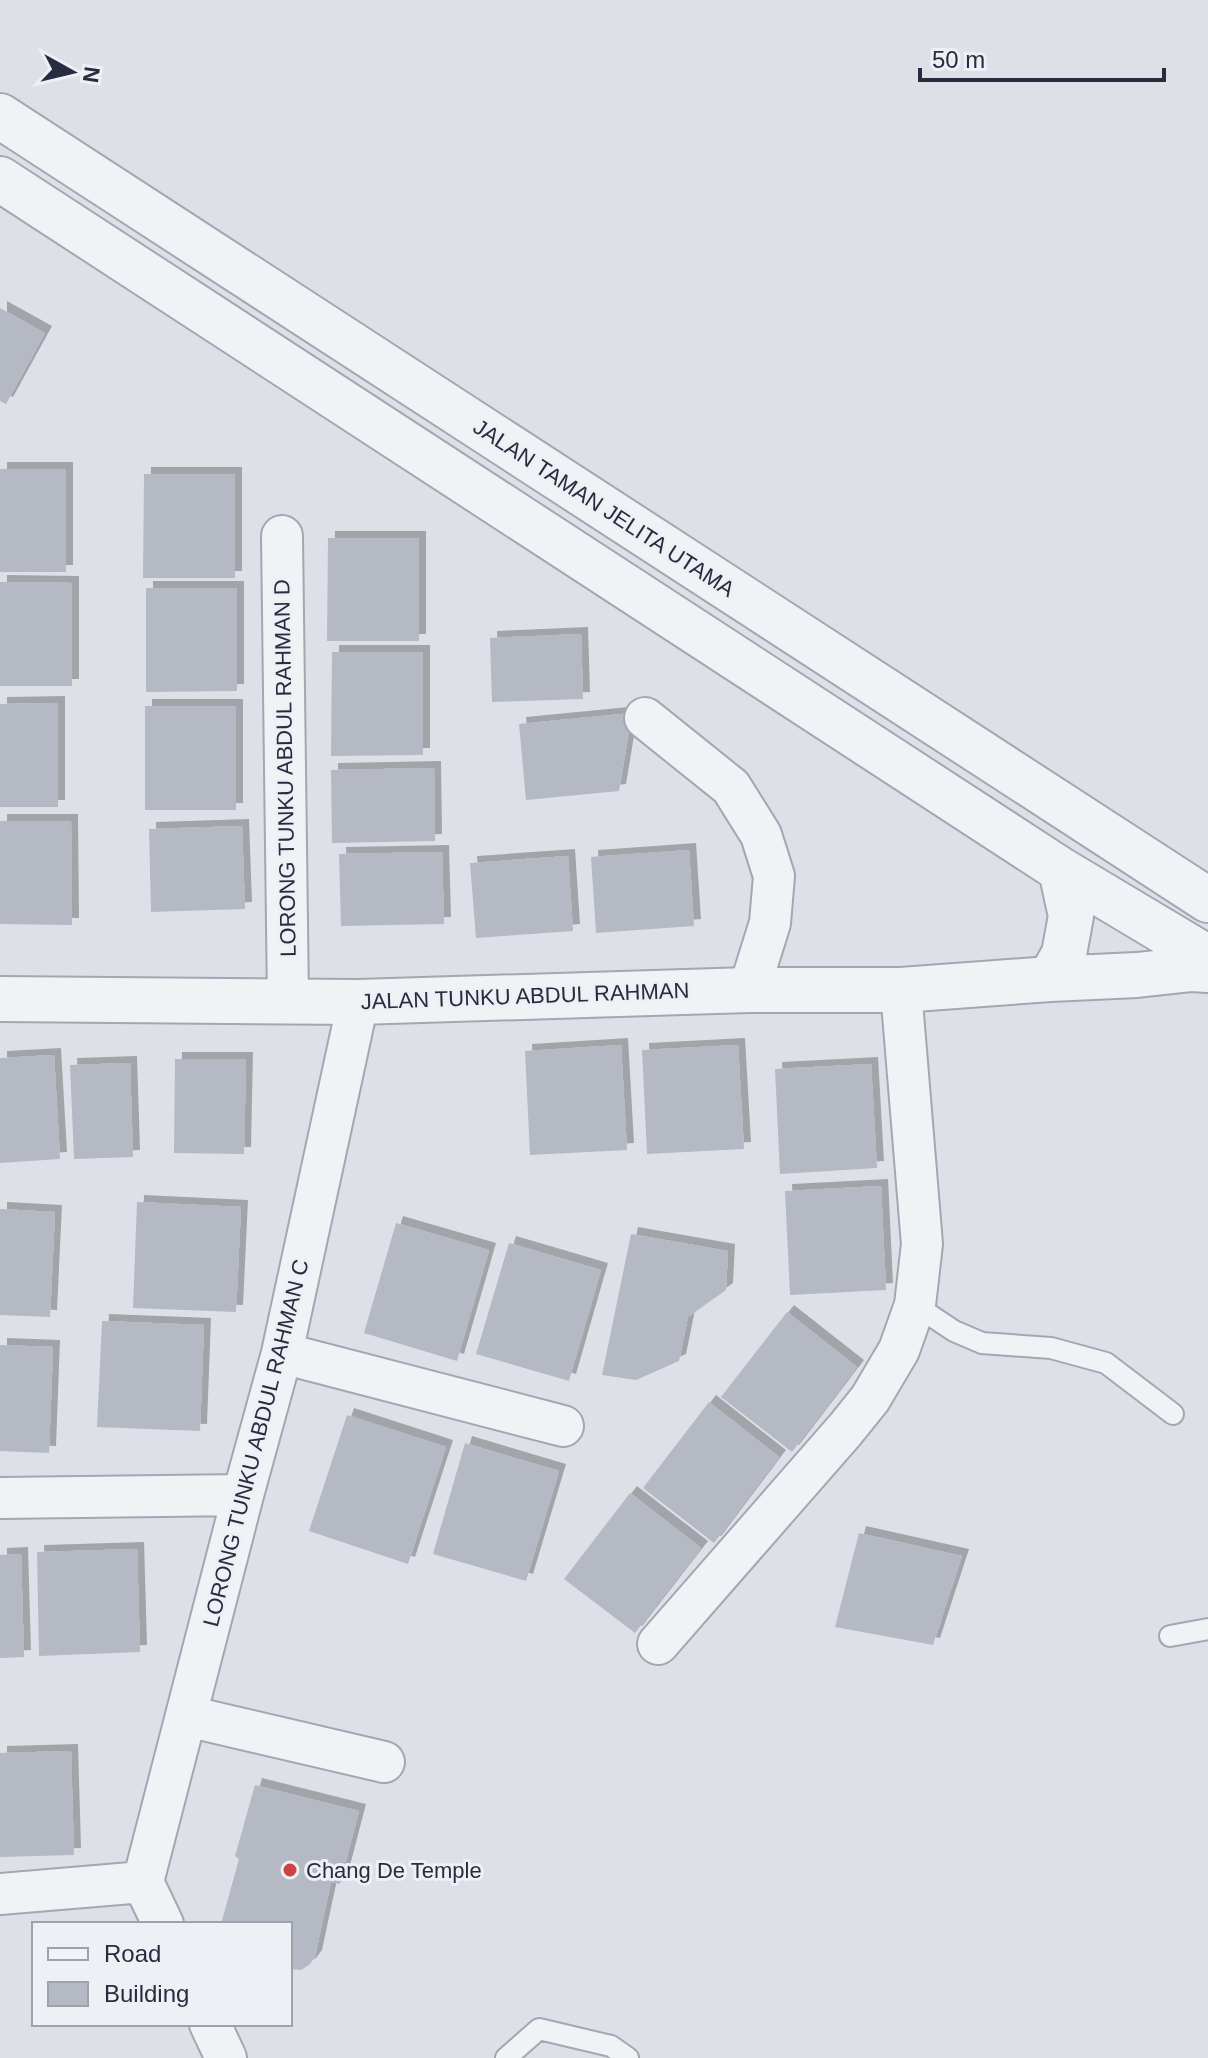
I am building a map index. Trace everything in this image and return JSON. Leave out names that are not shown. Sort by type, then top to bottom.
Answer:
[{"type":"street","name":"JALAN TAMAN JELITA UTAMA","points":[[0,116],[1208,900]]},
{"type":"street","points":[[0,179],[1061,870],[1208,958]]},
{"type":"street","name":"LORONG TUNKU ABDUL RAHMAN D","points":[[282,536],[288,1001]]},
{"type":"street","points":[[645,718],[731,787],[761,835],[774,876],[770,923],[749,990]]},
{"type":"street","points":[[1050,979],[1064,954],[1071,916],[1061,870]]},
{"type":"street","name":"JALAN TUNKU ABDUL RAHMAN","points":[[0,999],[358,1002],[749,990],[901,990],[1208,970]]},
{"type":"street","points":[[1137,975],[1208,1002]]},
{"type":"street","points":[[658,1644],[845,1430],[870,1399],[899,1350],[915,1305],[922,1244],[901,990]]},
{"type":"street","name":"LORONG TUNKU ABDUL RAHMAN C","points":[[143,1882],[282,1353],[358,1002]]},
{"type":"street","points":[[282,1353],[563,1426]]},
{"type":"street","points":[[0,1498],[243,1495]]},
{"type":"street","points":[[187,1716],[384,1762]]},
{"type":"street","points":[[0,1894],[143,1882],[162,1922]]},
{"type":"street","points":[[211,2026],[226,2058]]},
{"type":"lane","points":[[915,1305],[954,1331],[982,1343],[1051,1348],[1106,1363],[1173,1414]]},
{"type":"lane","points":[[1170,1636],[1208,1629]]},
{"type":"lane","points":[[506,2058],[539,2029],[611,2046],[628,2058]]},
{"type":"building","points":[[0,308],[45,333],[6,404],[0,401]]},
{"type":"building","points":[[0,469],[66,469],[66,572],[0,572]]},
{"type":"building","points":[[144,474],[235,474],[235,578],[143,578]]},
{"type":"building","points":[[328,538],[419,538],[419,641],[327,641]]},
{"type":"building","points":[[0,582],[72,583],[72,686],[0,686]]},
{"type":"building","points":[[146,588],[237,588],[237,691],[146,692]]},
{"type":"building","points":[[581,634],[583,699],[492,702],[490,638]]},
{"type":"building","points":[[332,652],[423,652],[423,755],[331,756]]},
{"type":"building","points":[[58,703],[58,807],[0,807],[0,704]]},
{"type":"building","points":[[145,706],[236,706],[236,810],[145,810]]},
{"type":"building","points":[[632,713],[619,791],[526,800],[519,724]]},
{"type":"building","points":[[434,768],[435,841],[332,843],[331,770]]},
{"type":"building","points":[[0,821],[71,821],[72,925],[0,924]]},
{"type":"building","points":[[242,826],[245,909],[151,912],[149,829]]},
{"type":"building","points":[[689,850],[694,926],[596,933],[591,857]]},
{"type":"building","points":[[442,852],[444,924],[341,926],[339,854]]},
{"type":"building","points":[[568,856],[573,931],[476,938],[470,863]]},
{"type":"building","points":[[621,1045],[627,1150],[530,1155],[525,1051]]},
{"type":"building","points":[[738,1045],[744,1149],[647,1154],[642,1050]]},
{"type":"building","points":[[54,1055],[60,1159],[0,1163],[0,1058]]},
{"type":"building","points":[[175,1059],[246,1059],[244,1154],[174,1153]]},
{"type":"building","points":[[130,1063],[133,1157],[74,1159],[70,1065]]},
{"type":"building","points":[[871,1064],[877,1168],[780,1174],[775,1069]]},
{"type":"building","points":[[881,1186],[886,1290],[790,1295],[785,1191]]},
{"type":"building","points":[[137,1202],[241,1207],[236,1312],[133,1308]]},
{"type":"building","points":[[0,1209],[55,1212],[50,1317],[0,1315]]},
{"type":"building","points":[[396,1223],[489,1250],[457,1361],[364,1333]]},
{"type":"building","points":[[631,1234],[728,1251],[726,1290],[688,1317],[679,1361],[636,1380],[602,1375]]},
{"type":"building","points":[[509,1243],[601,1270],[569,1381],[476,1354]]},
{"type":"building","points":[[787,1312],[857,1367],[792,1452],[721,1397]]},
{"type":"building","points":[[102,1321],[204,1325],[200,1431],[97,1427]]},
{"type":"building","points":[[0,1345],[53,1347],[49,1453],[0,1451]]},
{"type":"building","points":[[709,1402],[779,1457],[714,1543],[643,1488]]},
{"type":"building","points":[[347,1415],[446,1447],[408,1564],[309,1531]]},
{"type":"building","points":[[465,1443],[559,1471],[526,1581],[433,1554]]},
{"type":"building","points":[[630,1493],[701,1548],[635,1633],[564,1579]]},
{"type":"building","points":[[859,1533],[962,1556],[933,1645],[835,1627]]},
{"type":"building","points":[[137,1549],[140,1652],[39,1656],[37,1552]]},
{"type":"building","points":[[21,1554],[24,1657],[0,1658],[0,1555]]},
{"type":"building","points":[[71,1751],[74,1855],[0,1857],[0,1753]]},
{"type":"building","name":"Chang De Temple","points":[[255,1785],[359,1811],[340,1884],[331,1882],[315,1957],[301,1970],[292,1969],[292,1922],[222,1922],[239,1859],[235,1856]]},
{"type":"place","name":"Chang De Temple","points":[[290,1870]]}]
